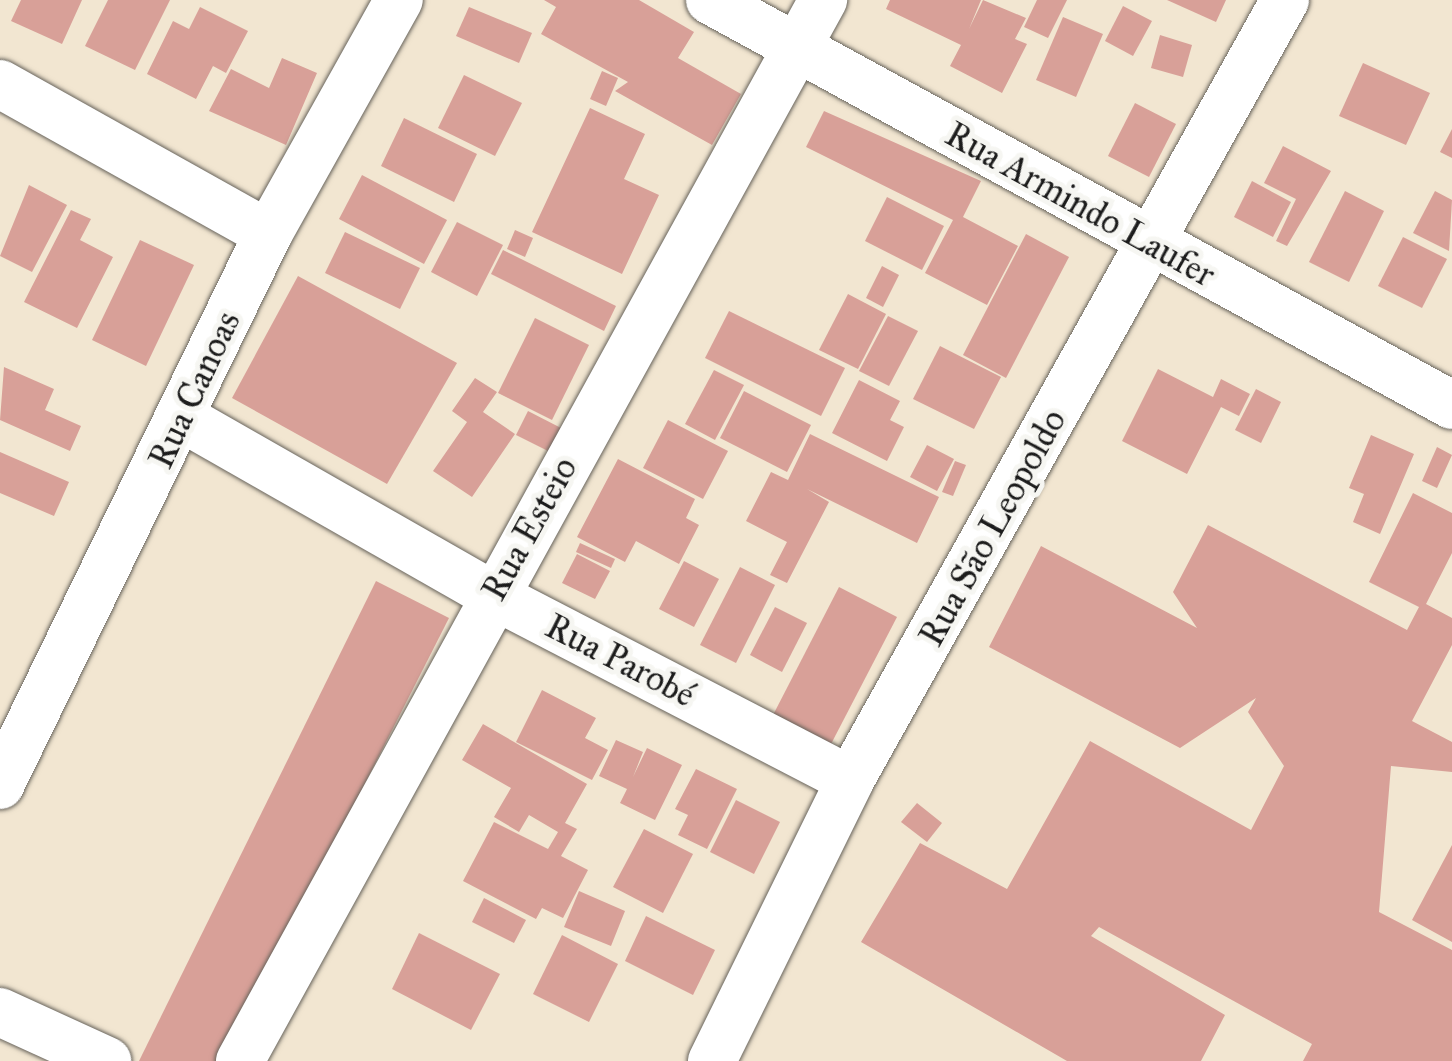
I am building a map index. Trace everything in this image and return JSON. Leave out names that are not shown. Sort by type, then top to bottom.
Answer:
[{"type":"street","name":"Rua Canoas","points":[[0,786],[184,419],[268,234],[399,0]]},
{"type":"street","name":"Rua Armindo Laufer","points":[[710,0],[1152,246],[1452,405]]},
{"type":"street","name":"Rua Esteio","points":[[240,1061],[492,596],[824,0]]},
{"type":"street","name":"Rua São Leopoldo","points":[[712,1061],[850,780],[1152,246],[1284,0]]},
{"type":"street","points":[[0,84],[268,234]]},
{"type":"street","name":"Rua Parobé","points":[[184,419],[492,596],[850,780]]},
{"type":"street","points":[[0,1012],[108,1061]]},
{"type":"building","points":[[21,0],[82,0],[62,44],[11,21]]},
{"type":"building","points":[[108,0],[170,0],[135,70],[85,46]]},
{"type":"building","points":[[544,0],[639,0],[694,32],[678,58],[741,94],[712,145],[615,91],[628,82],[541,34],[556,7]]},
{"type":"building","points":[[890,0],[981,0],[969,29],[983,0],[1026,18],[1015,39],[1027,44],[1002,93],[950,66],[961,45],[886,9]]},
{"type":"building","points":[[1037,0],[1067,0],[1048,38],[1024,27]]},
{"type":"building","points":[[1167,0],[1226,0],[1216,22]]},
{"type":"building","points":[[1123,6],[1152,21],[1133,56],[1105,41]]},
{"type":"building","points":[[200,7],[248,31],[226,73],[213,66],[196,99],[147,74],[173,21],[189,29]]},
{"type":"building","points":[[469,7],[532,33],[519,63],[456,36]]},
{"type":"building","points":[[1063,17],[1103,34],[1076,97],[1036,80]]},
{"type":"building","points":[[1160,35],[1192,45],[1183,77],[1151,68]]},
{"type":"building","points":[[282,58],[317,73],[286,145],[209,111],[231,69],[269,88]]},
{"type":"building","points":[[1363,63],[1430,93],[1406,145],[1339,116]]},
{"type":"building","points":[[602,71],[618,78],[606,106],[590,99]]},
{"type":"building","points":[[464,75],[522,103],[495,156],[438,128]]},
{"type":"building","points":[[1135,103],[1176,124],[1149,177],[1108,156]]},
{"type":"building","points":[[590,108],[645,134],[624,179],[659,195],[622,274],[532,232]]},
{"type":"building","points":[[824,111],[981,181],[963,217],[1018,246],[987,305],[925,273],[953,220],[806,147]]},
{"type":"building","points":[[404,118],[477,154],[454,202],[381,166]]},
{"type":"building","points":[[1452,129],[1452,158],[1440,152]]},
{"type":"building","points":[[1283,146],[1331,171],[1287,246],[1276,241],[1296,199],[1264,183]]},
{"type":"building","points":[[362,175],[447,220],[424,264],[339,219]]},
{"type":"building","points":[[1252,181],[1291,202],[1273,237],[1234,217]]},
{"type":"building","points":[[29,185],[67,205],[32,272],[0,256]]},
{"type":"building","points":[[1345,191],[1384,211],[1349,282],[1309,262]]},
{"type":"building","points":[[1435,191],[1452,200],[1449,251],[1413,233]]},
{"type":"building","points":[[887,197],[944,226],[922,270],[865,241]]},
{"type":"building","points":[[71,210],[91,219],[80,240],[113,257],[77,328],[24,302]]},
{"type":"building","points":[[457,222],[503,245],[477,296],[431,272]]},
{"type":"building","points":[[515,230],[533,238],[525,257],[507,249]]},
{"type":"building","points":[[345,232],[420,268],[400,309],[325,273]]},
{"type":"building","points":[[1026,234],[1069,257],[1006,378],[963,355]]},
{"type":"building","points":[[1403,237],[1447,259],[1422,308],[1378,286]]},
{"type":"building","points":[[140,240],[194,265],[146,366],[92,340]]},
{"type":"building","points":[[503,250],[616,306],[604,331],[491,274]]},
{"type":"building","points":[[882,266],[899,275],[883,307],[866,298]]},
{"type":"building","points":[[298,276],[457,363],[387,484],[232,398]]},
{"type":"building","points":[[848,294],[886,314],[858,369],[819,350]]},
{"type":"building","points":[[729,311],[845,368],[821,416],[705,358]]},
{"type":"building","points":[[888,316],[918,331],[889,386],[859,371]]},
{"type":"building","points":[[535,318],[589,345],[552,420],[498,393]]},
{"type":"building","points":[[940,346],[1001,377],[974,429],[913,399]]},
{"type":"building","points":[[4,367],[54,389],[45,410],[81,426],[70,451],[0,420]]},
{"type":"building","points":[[1158,369],[1213,397],[1221,379],[1250,394],[1239,416],[1221,407],[1187,474],[1122,441]]},
{"type":"building","points":[[714,370],[744,385],[715,440],[685,424]]},
{"type":"building","points":[[475,378],[497,392],[483,412],[515,434],[472,497],[433,471],[467,422],[452,411]]},
{"type":"building","points":[[859,380],[900,401],[890,420],[904,427],[887,461],[832,433]]},
{"type":"building","points":[[1256,389],[1281,402],[1261,443],[1235,430]]},
{"type":"building","points":[[744,391],[811,425],[787,472],[720,438]]},
{"type":"building","points":[[528,411],[561,428],[550,452],[516,435]]},
{"type":"building","points":[[668,420],[728,451],[703,499],[643,468]]},
{"type":"building","points":[[810,434],[939,497],[917,543],[807,489],[829,502],[787,583],[770,575],[787,542],[746,521],[771,472],[788,480]]},
{"type":"building","points":[[1371,435],[1414,454],[1380,534],[1353,522],[1364,494],[1349,488]]},
{"type":"building","points":[[927,445],[954,459],[937,491],[910,477]]},
{"type":"building","points":[[1437,447],[1452,455],[1437,488],[1422,481]]},
{"type":"building","points":[[0,452],[69,482],[54,516],[0,493]]},
{"type":"building","points":[[618,459],[695,499],[686,518],[699,525],[679,564],[636,541],[625,562],[577,537]]},
{"type":"building","points":[[955,461],[966,465],[953,496],[942,492]]},
{"type":"building","points":[[1413,493],[1452,513],[1452,553],[1426,604],[1452,618],[1452,645],[1412,721],[1452,742],[1452,772],[1391,766],[1379,912],[1452,950],[1452,1061],[1303,1061],[1312,1044],[1099,927],[1091,936],[1225,1015],[1201,1061],[1067,1061],[861,942],[920,843],[1007,889],[1090,741],[1251,830],[1284,766],[1248,712],[1256,698],[1180,748],[989,647],[1041,546],[1197,628],[1173,592],[1208,525],[1407,630],[1419,607],[1369,582]]},
{"type":"building","points":[[580,543],[615,559],[611,568],[576,552]]},
{"type":"building","points":[[577,554],[610,571],[595,599],[562,583]]},
{"type":"building","points":[[684,561],[719,579],[694,627],[659,609]]},
{"type":"building","points":[[740,567],[775,585],[736,663],[700,645]]},
{"type":"building","points":[[376,581],[449,618],[224,1061],[139,1061]]},
{"type":"building","points":[[839,587],[897,617],[830,746],[772,717]]},
{"type":"building","points":[[775,607],[807,623],[782,672],[750,655]]},
{"type":"building","points":[[542,690],[596,718],[585,738],[608,750],[592,780],[516,742]]},
{"type":"building","points":[[483,724],[587,784],[565,823],[577,829],[561,856],[588,870],[563,918],[542,908],[536,919],[463,881],[494,822],[548,849],[558,832],[529,815],[519,832],[494,817],[511,788],[462,760]]},
{"type":"building","points":[[616,740],[643,752],[633,777],[647,748],[682,765],[655,820],[620,803],[627,789],[599,776]]},
{"type":"building","points":[[696,769],[737,789],[707,849],[678,835],[688,815],[675,809]]},
{"type":"building","points":[[736,800],[780,822],[754,874],[710,852]]},
{"type":"building","points":[[917,803],[942,823],[927,842],[901,822]]},
{"type":"building","points":[[644,829],[693,854],[663,913],[613,887]]},
{"type":"building","points":[[1452,845],[1452,942],[1412,920]]},
{"type":"building","points":[[579,891],[625,911],[611,946],[564,927]]},
{"type":"building","points":[[484,898],[526,920],[514,943],[472,922]]},
{"type":"building","points":[[646,916],[715,950],[693,995],[625,961]]},
{"type":"building","points":[[419,933],[500,974],[471,1030],[392,989]]},
{"type":"building","points":[[562,935],[618,964],[589,1022],[533,994]]}]
